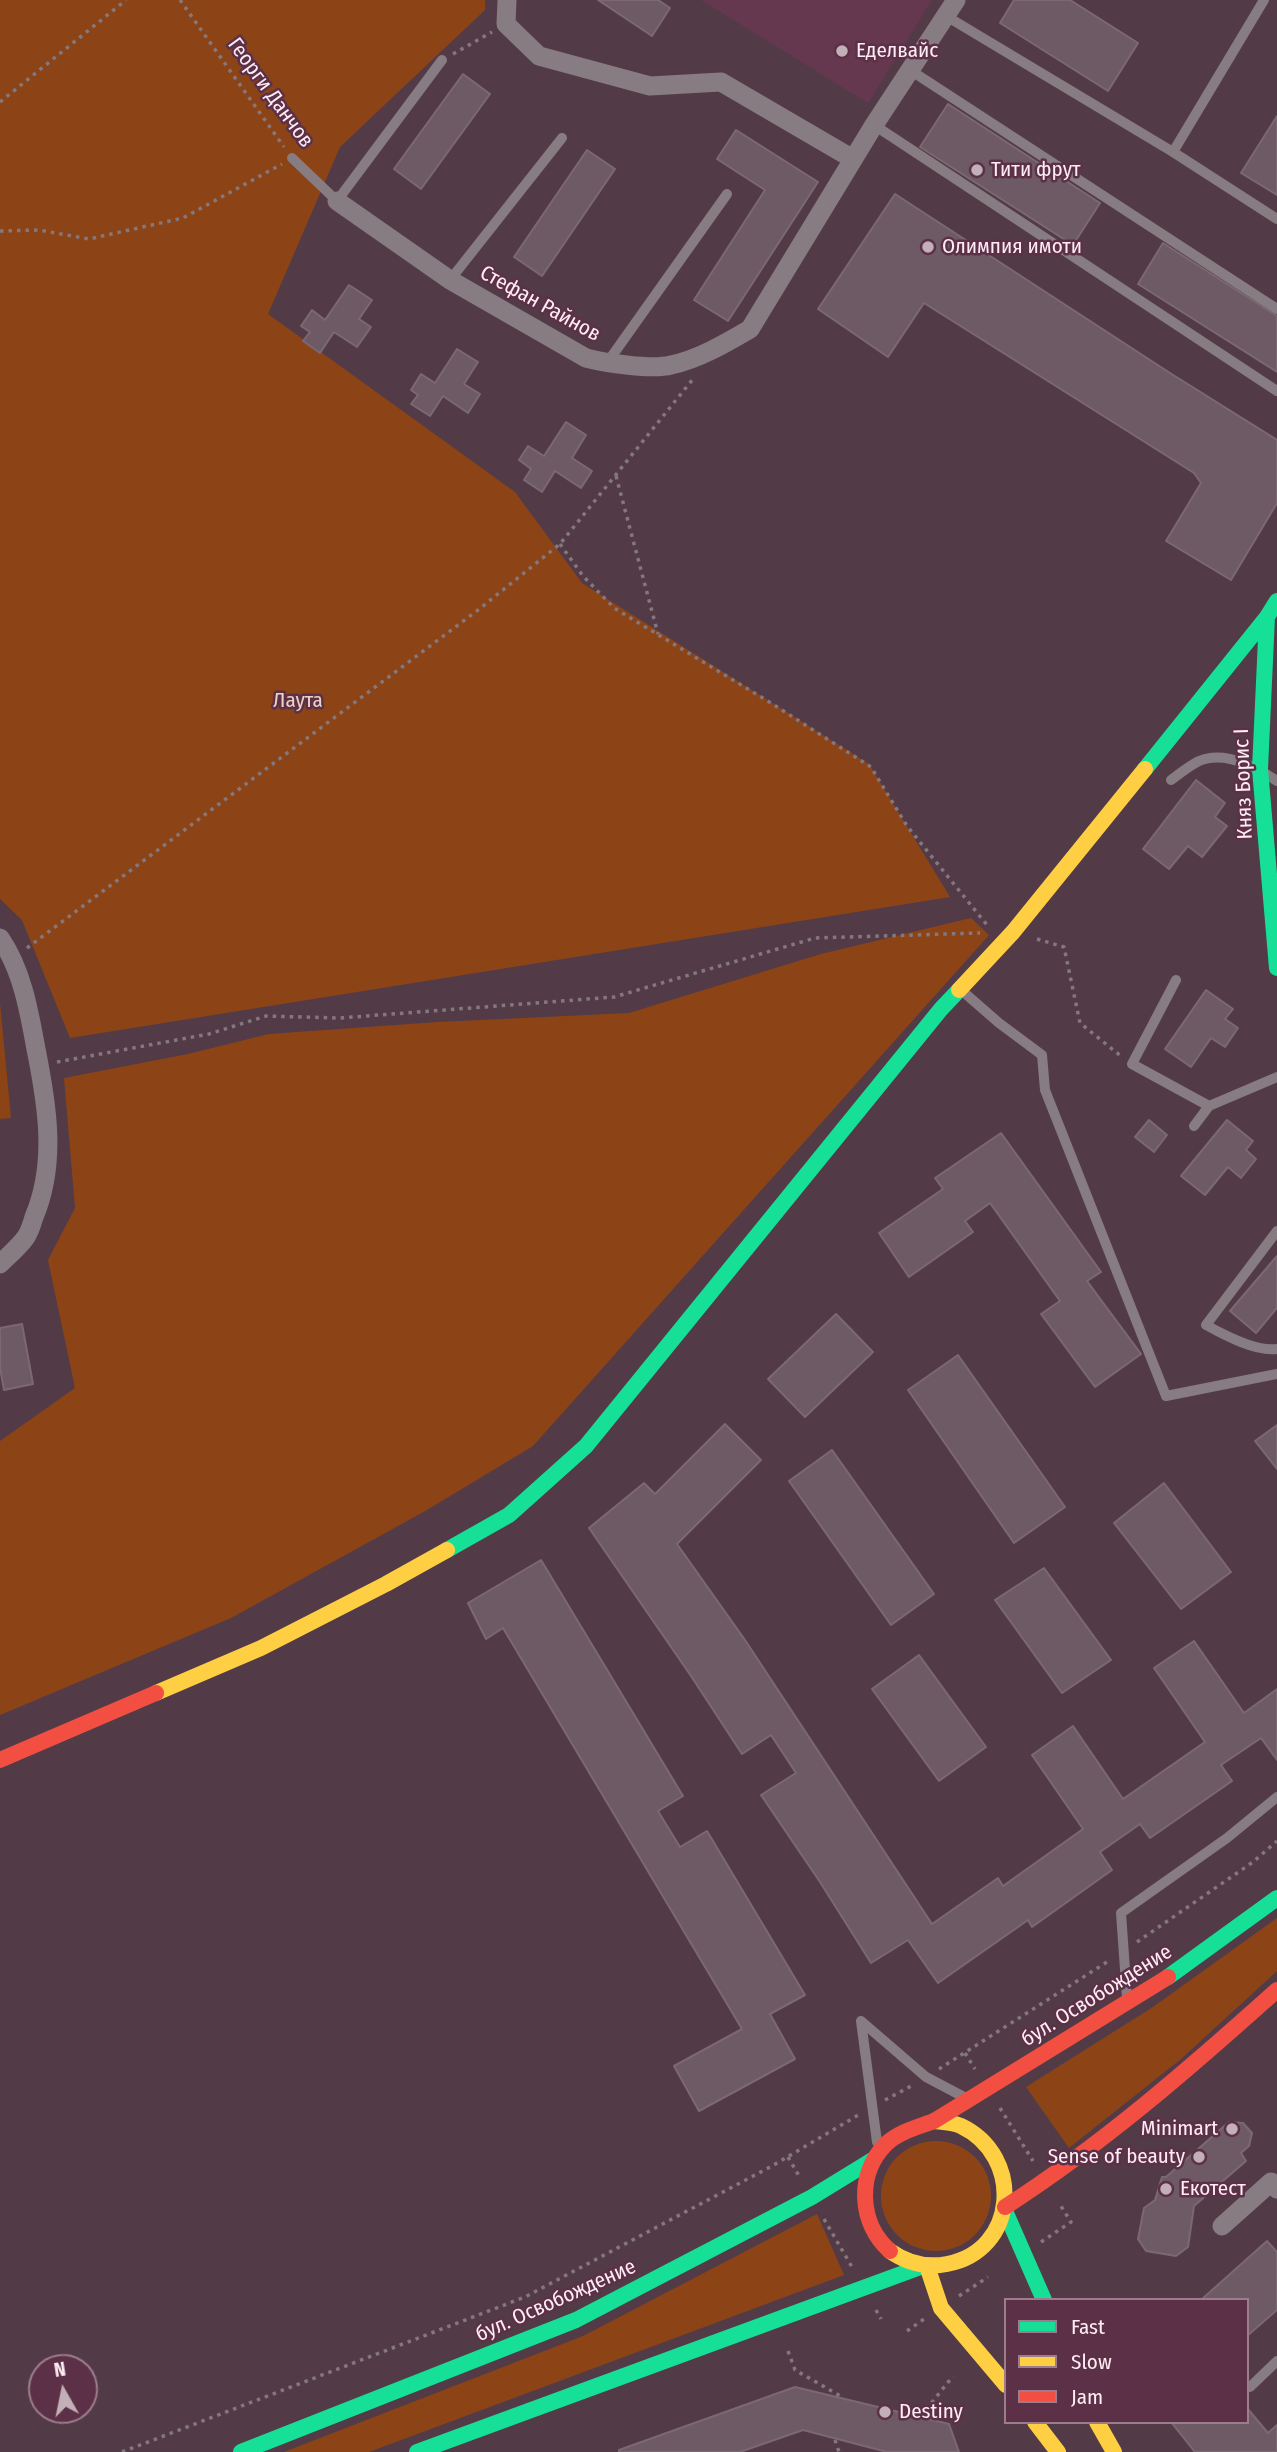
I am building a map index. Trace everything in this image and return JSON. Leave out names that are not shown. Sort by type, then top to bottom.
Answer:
[{"type":"main road","name":"Княз Борис I","points":[[1277,601],[1267,617],[1260,769],[1277,968]]},
{"type":"main road","points":[[0,1760],[261,1648],[386,1584],[509,1515],[586,1446],[941,1009],[1013,932],[1267,617]]},
{"type":"main road","name":"бул. Освобождение","points":[[934,2121],[1166,1979],[1252,1919],[1277,1898]]},
{"type":"main road","points":[[1005,2209],[1046,2182],[1162,2093],[1277,1990]]},
{"type":"main road","points":[[416,2452],[925,2266],[948,2265],[968,2259],[984,2247],[997,2230],[1005,2209],[1005,2184],[998,2163],[985,2145],[962,2127],[934,2121],[903,2132],[886,2143],[876,2156],[866,2180],[864,2203],[870,2225],[883,2244],[901,2258],[925,2266]]},
{"type":"main road","name":"бул. Освобождение","points":[[241,2452],[576,2320],[812,2197],[876,2156]]},
{"type":"main road","points":[[1005,2209],[1043,2298]]},
{"type":"main road","points":[[925,2266],[941,2308],[1004,2383]]},
{"type":"main road","points":[[1037,2424],[1058,2452]]},
{"type":"main road","points":[[1098,2424],[1114,2452]]},
{"type":"street","points":[[507,0],[506,24],[539,56],[650,86],[721,82],[853,159]]},
{"type":"street","name":"Стефан Райнов","points":[[337,201],[450,280],[586,358],[607,364],[670,366],[720,347],[750,328],[874,125],[951,8]]},
{"type":"street","points":[[0,938],[13,957],[30,1015],[46,1100],[49,1138],[46,1176],[38,1207],[26,1237],[0,1264]]},
{"type":"street","points":[[1222,2226],[1271,2182],[1277,2189]]},
{"type":"lane","points":[[1173,152],[1264,0]]},
{"type":"lane","points":[[951,8],[1277,219]]},
{"type":"lane","points":[[337,201],[442,60]]},
{"type":"lane","points":[[911,70],[1277,309]]},
{"type":"lane","points":[[874,125],[1277,391]]},
{"type":"lane","points":[[450,280],[562,138]]},
{"type":"lane","name":"Георги Данчов","points":[[292,158],[337,201]]},
{"type":"lane","points":[[607,364],[727,194]]},
{"type":"lane","points":[[1171,780],[1200,761],[1227,758],[1260,769],[1277,781]]},
{"type":"lane","points":[[1176,980],[1132,1064],[1209,1106]]},
{"type":"lane","points":[[960,989],[1042,1055],[1045,1090],[1166,1395],[1277,1374]]},
{"type":"lane","points":[[1194,1126],[1209,1106],[1277,1077]]},
{"type":"lane","points":[[1277,1231],[1206,1325],[1227,1337],[1269,1350],[1277,1349]]},
{"type":"lane","points":[[1127,2002],[1121,1913],[1227,1838],[1277,1797]]},
{"type":"lane","points":[[876,2156],[861,2021],[926,2077],[968,2100]]},
{"type":"lane","points":[[1250,2387],[1277,2361]]},
{"type":"path","points":[[0,102],[126,0]]},
{"type":"path","name":"Георги Данчов","points":[[180,0],[292,158]]},
{"type":"path","points":[[442,60],[506,24]]},
{"type":"path","points":[[0,231],[39,230],[89,239],[183,218],[292,158]]},
{"type":"path","points":[[13,957],[478,610],[560,544],[694,379]]},
{"type":"path","points":[[616,475],[658,636]]},
{"type":"path","points":[[560,544],[583,576],[614,608],[771,702],[871,767],[908,826],[990,929],[1013,932],[1064,947],[1080,1023],[1132,1064]]},
{"type":"path","points":[[40,1066],[209,1034],[266,1016],[340,1018],[614,997],[815,938],[1013,932]]},
{"type":"path","points":[[122,2452],[525,2297],[788,2157],[926,2077],[1123,1952],[1253,1862],[1277,1841]]},
{"type":"path","points":[[965,2053],[1071,2222]]},
{"type":"path","points":[[788,2157],[881,2319]]},
{"type":"path","points":[[788,2351],[795,2370],[842,2397]]},
{"type":"path","points":[[921,2416],[953,2376]]},
{"type":"path","points":[[835,2440],[839,2452]]},
{"type":"shaded area","name":"Еделвайс","points":[[701,0],[932,0],[868,103]]},
{"type":"green space","name":"Лаута","points":[[0,0],[485,0],[485,10],[340,147],[268,314],[515,492],[582,583],[869,764],[950,897],[70,1038],[22,920],[0,899]]},
{"type":"green space","points":[[971,918],[989,935],[533,1446],[427,1510],[231,1618],[0,1715],[0,1441],[75,1388],[48,1260],[75,1208],[64,1078],[188,1054],[269,1034],[438,1022],[629,1013],[821,954]]},
{"type":"green space","points":[[0,1003],[11,1118],[0,1119]]},
{"type":"green space","points":[[1277,1918],[1277,1971],[1181,2059],[1069,2148],[1026,2087],[1153,2007]]},
{"type":"green space","points":[[936,2141],[957,2145],[975,2157],[987,2175],[991,2196],[987,2217],[975,2235],[957,2247],[936,2251],[915,2247],[897,2235],[885,2217],[881,2196],[885,2175],[897,2157],[915,2145]]},
{"type":"green space","points":[[817,2214],[844,2275],[369,2452],[284,2452],[583,2336]]},
{"type":"building","points":[[598,0],[658,0],[670,8],[652,36]]},
{"type":"building","points":[[1014,0],[1070,0],[1138,43],[1108,91],[1000,23]]},
{"type":"building","points":[[463,74],[490,94],[421,189],[394,169]]},
{"type":"building","points":[[948,104],[1100,203],[1073,245],[920,147]]},
{"type":"building","points":[[1277,116],[1277,195],[1241,173]]},
{"type":"building","points":[[736,130],[818,182],[728,321],[694,300],[765,190],[717,159]]},
{"type":"building","points":[[587,150],[615,169],[542,276],[514,257]]},
{"type":"building","points":[[895,194],[1277,440],[1277,503],[1231,580],[1166,541],[1201,483],[1194,473],[924,303],[888,357],[818,309]]},
{"type":"building","points":[[1163,243],[1277,316],[1277,372],[1138,284]]},
{"type":"building","points":[[349,285],[372,300],[359,319],[371,327],[357,347],[334,332],[320,353],[303,341],[310,332],[301,326],[312,310],[325,320]]},
{"type":"building","points":[[457,349],[478,362],[464,384],[480,394],[468,413],[443,396],[430,416],[411,404],[418,395],[411,390],[421,374],[435,383]]},
{"type":"building","points":[[566,422],[586,435],[572,458],[592,471],[581,488],[555,471],[542,492],[524,480],[531,469],[519,460],[528,446],[544,456]]},
{"type":"building","points":[[1196,780],[1225,803],[1215,817],[1227,826],[1202,857],[1188,846],[1169,869],[1143,849]]},
{"type":"building","points":[[1206,990],[1233,1009],[1225,1019],[1238,1028],[1225,1047],[1211,1038],[1191,1067],[1165,1049]]},
{"type":"building","points":[[1149,1120],[1167,1135],[1154,1152],[1135,1137]]},
{"type":"building","points":[[1227,1120],[1253,1141],[1246,1150],[1256,1159],[1241,1178],[1228,1167],[1205,1195],[1181,1176]]},
{"type":"building","points":[[1001,1133],[1101,1272],[1087,1281],[1141,1354],[1095,1387],[1041,1314],[1060,1301],[990,1203],[965,1221],[973,1232],[909,1277],[879,1233],[943,1189],[935,1178]]},
{"type":"building","points":[[1277,1256],[1277,1308],[1256,1333],[1230,1311]]},
{"type":"building","points":[[836,1314],[873,1352],[805,1417],[768,1379]]},
{"type":"building","points":[[22,1324],[33,1384],[4,1390],[0,1368],[0,1328]]},
{"type":"building","points":[[958,1355],[1065,1507],[1014,1543],[908,1390]]},
{"type":"building","points":[[725,1424],[761,1460],[677,1544],[745,1640],[932,1924],[998,1878],[1003,1886],[1083,1829],[1032,1755],[1073,1726],[1123,1799],[1205,1742],[1154,1668],[1194,1641],[1244,1713],[1277,1689],[1277,1760],[1261,1738],[1221,1765],[1232,1781],[1150,1838],[1140,1824],[1100,1852],[1112,1870],[1032,1927],[1028,1920],[938,1983],[908,1940],[871,1963],[761,1795],[796,1773],[771,1735],[742,1754],[589,1528],[644,1483],[655,1494]]},
{"type":"building","points":[[1277,1425],[1277,1469],[1255,1441]]},
{"type":"building","points":[[832,1450],[934,1594],[891,1625],[789,1481]]},
{"type":"building","points":[[1164,1483],[1231,1572],[1181,1609],[1114,1523]]},
{"type":"building","points":[[541,1560],[683,1796],[658,1811],[680,1847],[707,1831],[805,1995],[770,2014],[795,2059],[699,2111],[674,2066],[742,2029],[503,1628],[486,1639],[468,1603]]},
{"type":"building","points":[[1044,1568],[1111,1660],[1062,1693],[995,1600]]},
{"type":"building","points":[[919,1655],[986,1747],[939,1781],[872,1689]]},
{"type":"building","points":[[1229,2122],[1243,2123],[1252,2133],[1249,2146],[1241,2153],[1246,2161],[1194,2206],[1188,2247],[1176,2256],[1146,2251],[1138,2239],[1144,2208],[1155,2200],[1162,2177],[1166,2177]]},
{"type":"building","points":[[1267,2241],[1277,2252],[1277,2310],[1249,2334],[1249,2298],[1203,2298]]},
{"type":"building","points":[[795,2387],[949,2424],[959,2452],[887,2452],[803,2430],[740,2452],[619,2452],[619,2450]]},
{"type":"building","points":[[1249,2410],[1268,2433],[1277,2425],[1277,2452],[1195,2452],[1173,2424],[1249,2424]]},
{"type":"traffic: fast","points":[[1145,769],[1277,601]]},
{"type":"traffic: fast","points":[[1267,617],[1260,769],[1277,968]]},
{"type":"traffic: fast","points":[[447,1550],[509,1515],[586,1446],[959,990]]},
{"type":"traffic: fast","points":[[1168,1977],[1277,1898]]},
{"type":"traffic: fast","points":[[241,2452],[576,2320],[812,2197],[874,2159]]},
{"type":"traffic: fast","points":[[1005,2211],[1043,2298]]},
{"type":"traffic: fast","points":[[417,2452],[923,2266]]},
{"type":"traffic: slow","points":[[959,990],[1013,932],[1145,769]]},
{"type":"traffic: slow","points":[[156,1693],[261,1648],[447,1550]]},
{"type":"traffic: slow","points":[[890,2251],[917,2264],[947,2264],[971,2256],[988,2241],[999,2223],[1004,2201],[1003,2179],[995,2158],[981,2140],[961,2126],[934,2121]]},
{"type":"traffic: slow","points":[[927,2266],[941,2308],[1004,2383]]},
{"type":"traffic: slow","points":[[1037,2424],[1058,2452]]},
{"type":"traffic: slow","points":[[1098,2424],[1114,2452]]},
{"type":"traffic: jam","points":[[0,1760],[156,1693]]},
{"type":"traffic: jam","points":[[934,2121],[1168,1977]]},
{"type":"traffic: jam","points":[[1005,2207],[1111,2131],[1179,2076],[1277,1990]]},
{"type":"traffic: jam","points":[[890,2251],[872,2227],[867,2213],[866,2184],[870,2170],[876,2156],[896,2136],[934,2121]]},
{"type":"place","name":"Еделвайс","points":[[842,51]]},
{"type":"place","name":"Тити фрут","points":[[977,170]]},
{"type":"place","name":"Олимпия имоти","points":[[928,247]]},
{"type":"place","name":"Minimart","points":[[1232,2129]]},
{"type":"place","name":"Sense of beauty","points":[[1199,2157]]},
{"type":"place","name":"Екотест","points":[[1166,2189]]},
{"type":"place","name":"Destiny","points":[[885,2412]]}]
